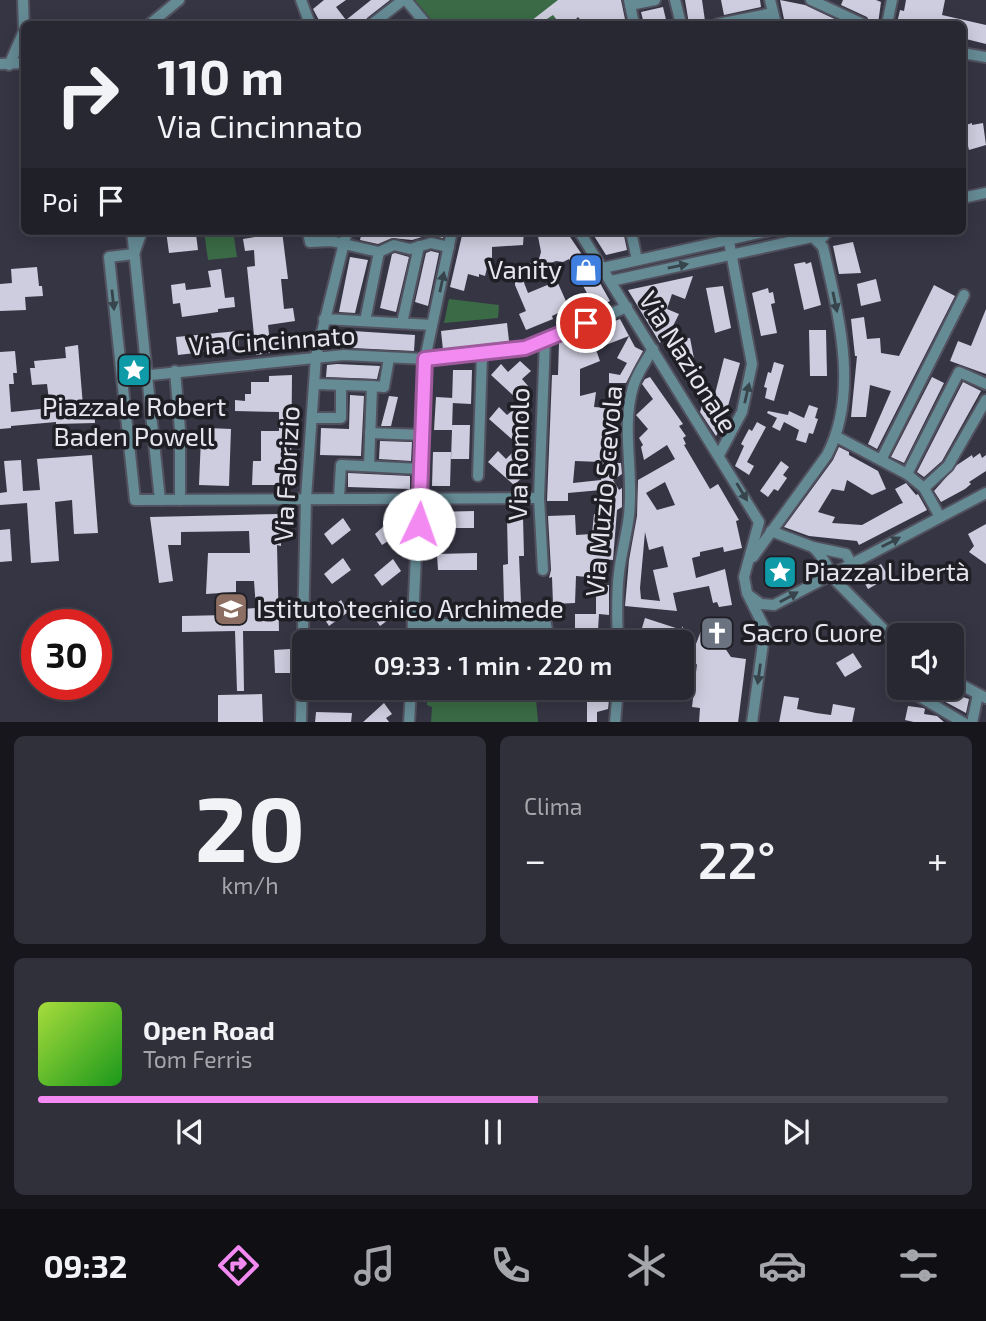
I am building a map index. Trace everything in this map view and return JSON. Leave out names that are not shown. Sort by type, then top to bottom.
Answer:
[{"type":"street","points":[[23,0],[24,21]]},
{"type":"street","points":[[154,21],[179,0]]},
{"type":"street","points":[[376,21],[405,0],[423,21]]},
{"type":"street","points":[[633,21],[630,3],[655,0]]},
{"type":"street","points":[[675,0],[680,21]]},
{"type":"street","points":[[750,21],[775,19],[771,0]]},
{"type":"street","points":[[811,0],[834,5],[858,21]]},
{"type":"street","points":[[888,21],[892,0]]},
{"type":"street","points":[[305,3],[309,21]]},
{"type":"street","points":[[5,64],[21,37]]},
{"type":"street","points":[[966,55],[986,57]]},
{"type":"street","points":[[966,197],[986,193]]},
{"type":"street","points":[[132,235],[160,500]]},
{"type":"street","points":[[134,254],[141,235]]},
{"type":"street","points":[[309,235],[310,242],[331,241],[379,252],[394,245],[410,249],[431,243],[449,247]]},
{"type":"street","name":"Via Fabrizio","points":[[301,722],[306,498],[316,356],[346,235]]},
{"type":"street","points":[[413,630],[425,359],[451,235]]},
{"type":"street","name":"Via Nazionale","points":[[582,235],[757,518],[758,529],[748,563]]},
{"type":"street","points":[[632,235],[637,260]]},
{"type":"street","points":[[603,268],[728,235],[752,364],[742,412],[719,454]]},
{"type":"street","points":[[611,281],[814,238],[843,338],[844,362],[836,437],[827,455],[748,563],[744,577],[747,593],[765,629],[752,722]]},
{"type":"street","points":[[402,323],[419,247]]},
{"type":"street","points":[[365,321],[379,252]]},
{"type":"street","points":[[134,254],[109,257],[135,500],[539,498]]},
{"type":"street","points":[[881,460],[964,295]]},
{"type":"street","name":"Via Cincinnato","points":[[122,377],[316,356],[425,359],[482,355],[525,348],[627,307]]},
{"type":"street","points":[[324,319],[432,325]]},
{"type":"street","name":"Via Romolo","points":[[543,570],[539,498],[545,340]]},
{"type":"street","name":"Via Muzio Scevola","points":[[617,630],[619,570],[630,505],[631,466],[627,444],[631,395],[653,349]]},
{"type":"street","points":[[478,477],[482,355]]},
{"type":"street","points":[[314,384],[384,387],[389,358]]},
{"type":"street","points":[[169,372],[180,430],[186,500]]},
{"type":"street","points":[[907,474],[958,372],[986,384]]},
{"type":"street","points":[[312,418],[341,418],[341,385]]},
{"type":"street","points":[[369,466],[372,386]]},
{"type":"street","points":[[924,488],[948,466],[986,400]]},
{"type":"street","points":[[370,433],[422,435]]},
{"type":"street","points":[[836,437],[907,474],[924,488],[940,517]]},
{"type":"street","points":[[340,498],[341,465],[421,468]]},
{"type":"street","points":[[747,593],[761,604],[774,605],[986,493]]},
{"type":"street","points":[[774,526],[813,547],[846,554],[851,562]]},
{"type":"street","points":[[813,547],[824,557],[831,574],[887,632]]},
{"type":"street","points":[[413,624],[545,624],[546,630]]},
{"type":"street","points":[[964,686],[982,696],[972,722]]},
{"type":"street","points":[[410,722],[411,700]]},
{"type":"street","points":[[615,722],[617,700]]},
{"type":"street","points":[[925,700],[962,722]]},
{"type":"green space","points":[[415,0],[582,0],[589,6],[574,21],[432,21]]},
{"type":"green space","points":[[205,235],[234,235],[237,257],[208,260]]},
{"type":"green space","points":[[449,299],[499,305],[498,318],[444,323]]},
{"type":"green space","points":[[427,700],[536,700],[538,722],[431,722],[432,707],[427,705]]},
{"type":"building","points":[[324,0],[346,0],[336,7],[346,20],[371,0],[390,0],[366,21],[319,21],[313,9]]},
{"type":"building","points":[[558,0],[621,0],[625,21],[581,21],[578,17],[574,21],[558,21],[553,15],[544,21],[531,21]]},
{"type":"building","points":[[685,0],[702,0],[705,21],[688,21]]},
{"type":"building","points":[[721,0],[760,0],[761,7],[724,15]]},
{"type":"building","points":[[780,0],[805,5],[839,21],[784,21]]},
{"type":"building","points":[[843,0],[881,2],[878,21],[869,21],[867,17],[841,5]]},
{"type":"building","points":[[906,0],[945,0],[942,15],[986,25],[986,44],[966,39],[966,21],[897,21],[900,10],[904,11]]},
{"type":"building","points":[[663,7],[666,21],[643,21],[641,12]]},
{"type":"building","points":[[983,123],[986,145],[969,150],[966,125]]},
{"type":"building","points":[[167,235],[196,235],[198,250],[169,253]]},
{"type":"building","points":[[282,235],[288,279],[281,279],[284,309],[293,308],[295,321],[268,325],[270,343],[287,341],[288,350],[256,355],[247,267],[255,266],[254,250],[245,251],[243,239]]},
{"type":"building","points":[[361,235],[429,235],[412,240],[392,238],[378,244],[360,240]]},
{"type":"building","points":[[462,235],[524,235],[523,245],[492,247],[492,265],[488,264],[485,276],[468,274],[464,291],[450,287]]},
{"type":"building","points":[[538,235],[569,235],[586,258],[610,301],[590,311],[586,302],[590,299],[569,259],[556,261],[521,275],[528,293],[557,281],[569,308],[552,316],[553,319],[526,330],[519,314],[526,311],[515,285],[515,270],[516,265],[518,269],[539,259],[541,252]]},
{"type":"building","points":[[594,235],[624,235],[627,250],[606,255]]},
{"type":"building","points":[[853,242],[861,273],[839,274],[833,246]]},
{"type":"building","points":[[426,253],[439,253],[428,306],[415,302]]},
{"type":"building","points":[[392,254],[409,257],[396,312],[380,308]]},
{"type":"building","points":[[350,257],[368,260],[355,313],[339,312]]},
{"type":"building","points":[[811,262],[821,305],[804,310],[794,264]]},
{"type":"building","points":[[37,267],[43,296],[25,297],[26,310],[0,311],[0,284],[12,283],[11,269]]},
{"type":"building","points":[[221,269],[225,298],[234,297],[235,307],[182,317],[180,303],[173,304],[171,285],[185,283],[186,290],[211,287],[208,271]]},
{"type":"building","points":[[693,276],[685,299],[672,294],[667,309],[679,314],[670,332],[666,331],[660,343],[628,290]]},
{"type":"building","points":[[876,279],[881,301],[861,306],[857,284]]},
{"type":"building","points":[[934,285],[955,296],[877,449],[868,444],[891,391],[870,385],[866,417],[851,417],[857,356],[851,319],[864,317],[867,339],[880,338],[881,353],[899,356]]},
{"type":"building","points":[[723,286],[731,328],[715,333],[706,288]]},
{"type":"building","points":[[768,288],[769,293],[773,292],[775,303],[771,304],[777,333],[761,336],[752,293]]},
{"type":"building","points":[[986,309],[986,374],[950,361],[958,341],[971,346]]},
{"type":"building","points":[[620,319],[629,336],[595,347],[600,361],[580,369],[580,396],[596,392],[594,407],[621,409],[620,421],[617,421],[616,463],[621,463],[622,474],[613,480],[619,490],[622,488],[622,507],[617,510],[613,560],[600,559],[598,578],[576,576],[575,603],[553,604],[552,577],[549,578],[551,570],[548,516],[575,515],[576,535],[592,534],[594,514],[599,514],[599,511],[606,512],[612,489],[568,493],[568,501],[547,501],[552,375],[558,375],[559,343]],"holes":[[[575,461],[602,462],[601,480],[573,483]]]},
{"type":"building","points":[[507,323],[509,341],[443,350],[441,331]]},
{"type":"building","points":[[809,330],[826,330],[827,376],[810,376]]},
{"type":"building","points":[[238,331],[239,348],[178,355],[176,337]]},
{"type":"building","points":[[353,331],[415,335],[414,351],[352,348]]},
{"type":"building","points":[[629,336],[635,347],[643,351],[626,383],[609,383],[609,373],[620,375],[627,363],[617,358]]},
{"type":"building","points":[[690,338],[697,374],[686,376],[684,366],[681,367],[678,350],[682,349],[680,339]]},
{"type":"building","points":[[78,345],[83,406],[94,405],[95,423],[56,422],[0,429],[0,352],[15,351],[17,373],[13,373],[14,384],[9,384],[11,412],[50,408],[47,384],[32,385],[30,368],[35,368],[34,361],[66,358],[65,347]]},
{"type":"building","points":[[724,358],[740,363],[723,424],[716,436],[700,412],[704,400],[713,402]]},
{"type":"building","points":[[520,361],[531,371],[522,379],[528,386],[516,398],[491,375],[501,364],[508,372]]},
{"type":"building","points":[[774,362],[784,365],[774,401],[765,398],[767,388],[764,387]]},
{"type":"building","points":[[327,365],[380,366],[377,379],[326,377]]},
{"type":"building","points":[[453,370],[472,370],[471,404],[452,403]]},
{"type":"building","points":[[292,375],[291,485],[252,485],[253,461],[261,461],[261,431],[279,431],[279,412],[235,411],[235,400],[245,401],[245,394],[251,394],[251,382],[269,382],[269,376]]},
{"type":"building","points":[[650,377],[683,424],[679,426],[686,436],[683,438],[686,444],[684,445],[710,489],[718,484],[739,520],[736,521],[742,548],[724,552],[723,547],[700,552],[700,556],[692,558],[696,578],[725,569],[732,605],[719,607],[717,602],[713,603],[709,586],[673,593],[677,611],[625,606],[629,560],[637,516],[638,480],[675,459],[667,445],[644,460],[641,447],[643,445],[639,438],[648,429],[636,415],[653,399],[642,384]],"holes":[[[665,482],[675,505],[657,510],[646,493]],[[645,532],[649,550],[663,546],[668,567],[653,570],[660,601],[641,599]]]},
{"type":"building","points":[[932,377],[944,383],[904,463],[891,457]]},
{"type":"building","points":[[963,382],[981,391],[942,461],[924,477],[917,472]]},
{"type":"building","points":[[350,395],[364,396],[361,456],[320,455],[321,428],[349,429]]},
{"type":"building","points":[[389,396],[398,397],[391,426],[381,426]]},
{"type":"building","points":[[436,397],[453,398],[452,425],[470,425],[469,459],[451,459],[452,430],[434,430]]},
{"type":"building","points":[[520,404],[530,415],[520,423],[527,430],[515,442],[489,419],[499,407],[507,415]]},
{"type":"building","points":[[809,405],[818,408],[815,418],[818,419],[813,434],[809,433],[806,443],[796,440],[799,430],[784,422],[780,431],[772,427],[777,418],[767,413],[768,411],[788,415],[789,411],[804,418]]},
{"type":"building","points":[[757,422],[766,427],[747,462],[754,466],[749,475],[735,466],[744,446],[741,444],[749,429],[752,431]]},
{"type":"building","points":[[231,429],[229,486],[199,485],[201,438],[203,430]]},
{"type":"building","points":[[380,441],[412,442],[411,461],[379,459]]},
{"type":"building","points":[[518,447],[528,458],[519,467],[526,474],[514,485],[488,462],[498,451],[506,459]]},
{"type":"building","points":[[839,447],[878,471],[886,489],[872,495],[847,480],[844,491],[832,489],[818,512],[835,517],[832,523],[862,525],[903,503],[895,489],[906,483],[918,494],[927,510],[859,545],[857,541],[809,536],[784,527],[833,460]]},
{"type":"building","points":[[433,452],[451,452],[450,486],[432,486]]},
{"type":"building","points":[[980,453],[982,458],[986,455],[986,471],[969,482],[971,484],[965,489],[941,502],[934,491],[957,465]]},
{"type":"building","points":[[92,455],[98,533],[74,534],[72,500],[55,502],[59,561],[31,563],[27,503],[0,505],[0,493],[7,492],[4,461],[21,460],[23,491],[40,490],[37,459]]},
{"type":"building","points":[[781,461],[789,467],[783,475],[787,478],[778,491],[774,489],[768,497],[760,491]]},
{"type":"building","points":[[348,473],[410,476],[410,489],[348,487]]},
{"type":"building","points":[[474,511],[474,528],[434,528],[434,512]]},
{"type":"building","points":[[280,514],[281,546],[277,545],[279,631],[243,631],[244,691],[237,691],[235,631],[182,632],[182,616],[227,615],[227,610],[256,608],[254,581],[236,581],[236,592],[206,594],[208,553],[250,553],[249,531],[181,532],[181,545],[168,545],[173,581],[159,583],[150,517]]},
{"type":"building","points":[[523,517],[524,556],[519,556],[521,603],[504,604],[503,565],[508,564],[507,518]]},
{"type":"building","points":[[343,518],[351,530],[332,545],[324,534]]},
{"type":"building","points":[[393,518],[402,532],[382,545],[375,534]]},
{"type":"building","points":[[986,524],[986,564],[969,552],[974,546],[968,534]]},
{"type":"building","points":[[10,529],[12,561],[0,562],[0,530]]},
{"type":"building","points":[[477,553],[477,570],[438,570],[437,554]]},
{"type":"building","points":[[343,558],[351,570],[332,584],[324,574]]},
{"type":"building","points":[[393,559],[401,571],[382,586],[374,575]]},
{"type":"building","points":[[881,564],[889,577],[868,589],[860,575]]},
{"type":"building","points":[[596,585],[609,585],[609,615],[599,614],[598,630],[575,630],[575,614],[596,614]]},
{"type":"building","points":[[341,600],[348,612],[329,626],[322,615]]},
{"type":"building","points":[[391,600],[399,612],[380,626],[373,616]]},
{"type":"building","points":[[645,618],[682,630],[641,630]]},
{"type":"building","points":[[710,626],[731,657],[746,659],[738,722],[699,722],[700,708],[692,707],[697,664],[694,666],[694,649],[701,631]]},
{"type":"building","points":[[290,649],[291,673],[275,673],[274,650]]},
{"type":"building","points":[[853,653],[862,667],[845,677],[836,663]]},
{"type":"building","points":[[262,694],[263,722],[218,722],[218,695]]},
{"type":"building","points":[[784,696],[799,698],[797,709],[816,713],[831,715],[833,704],[855,708],[852,722],[779,722]]},
{"type":"building","points":[[969,699],[966,713],[942,700]]},
{"type":"building","points":[[587,700],[609,700],[608,709],[597,712],[597,722],[587,722]]},
{"type":"building","points":[[384,703],[392,714],[386,718],[389,722],[363,722]]},
{"type":"building","points":[[908,706],[923,708],[924,714],[937,716],[944,722],[914,722],[905,720]]},
{"type":"building","points":[[316,712],[352,713],[351,722],[315,722]]},
{"type":"place","name":"Vanity","points":[[586,270]]},
{"type":"place","name":"Piazzale Robert Baden Powell","points":[[134,370]]},
{"type":"place","name":"Piazza Libertà","points":[[780,572]]},
{"type":"place","name":"Istituto tecnico Archimede","points":[[231,609]]},
{"type":"place","name":"Sacro Cuore","points":[[717,633]]},
{"type":"route","points":[[419,524],[425,359],[482,355],[525,348],[586,323]]}]
